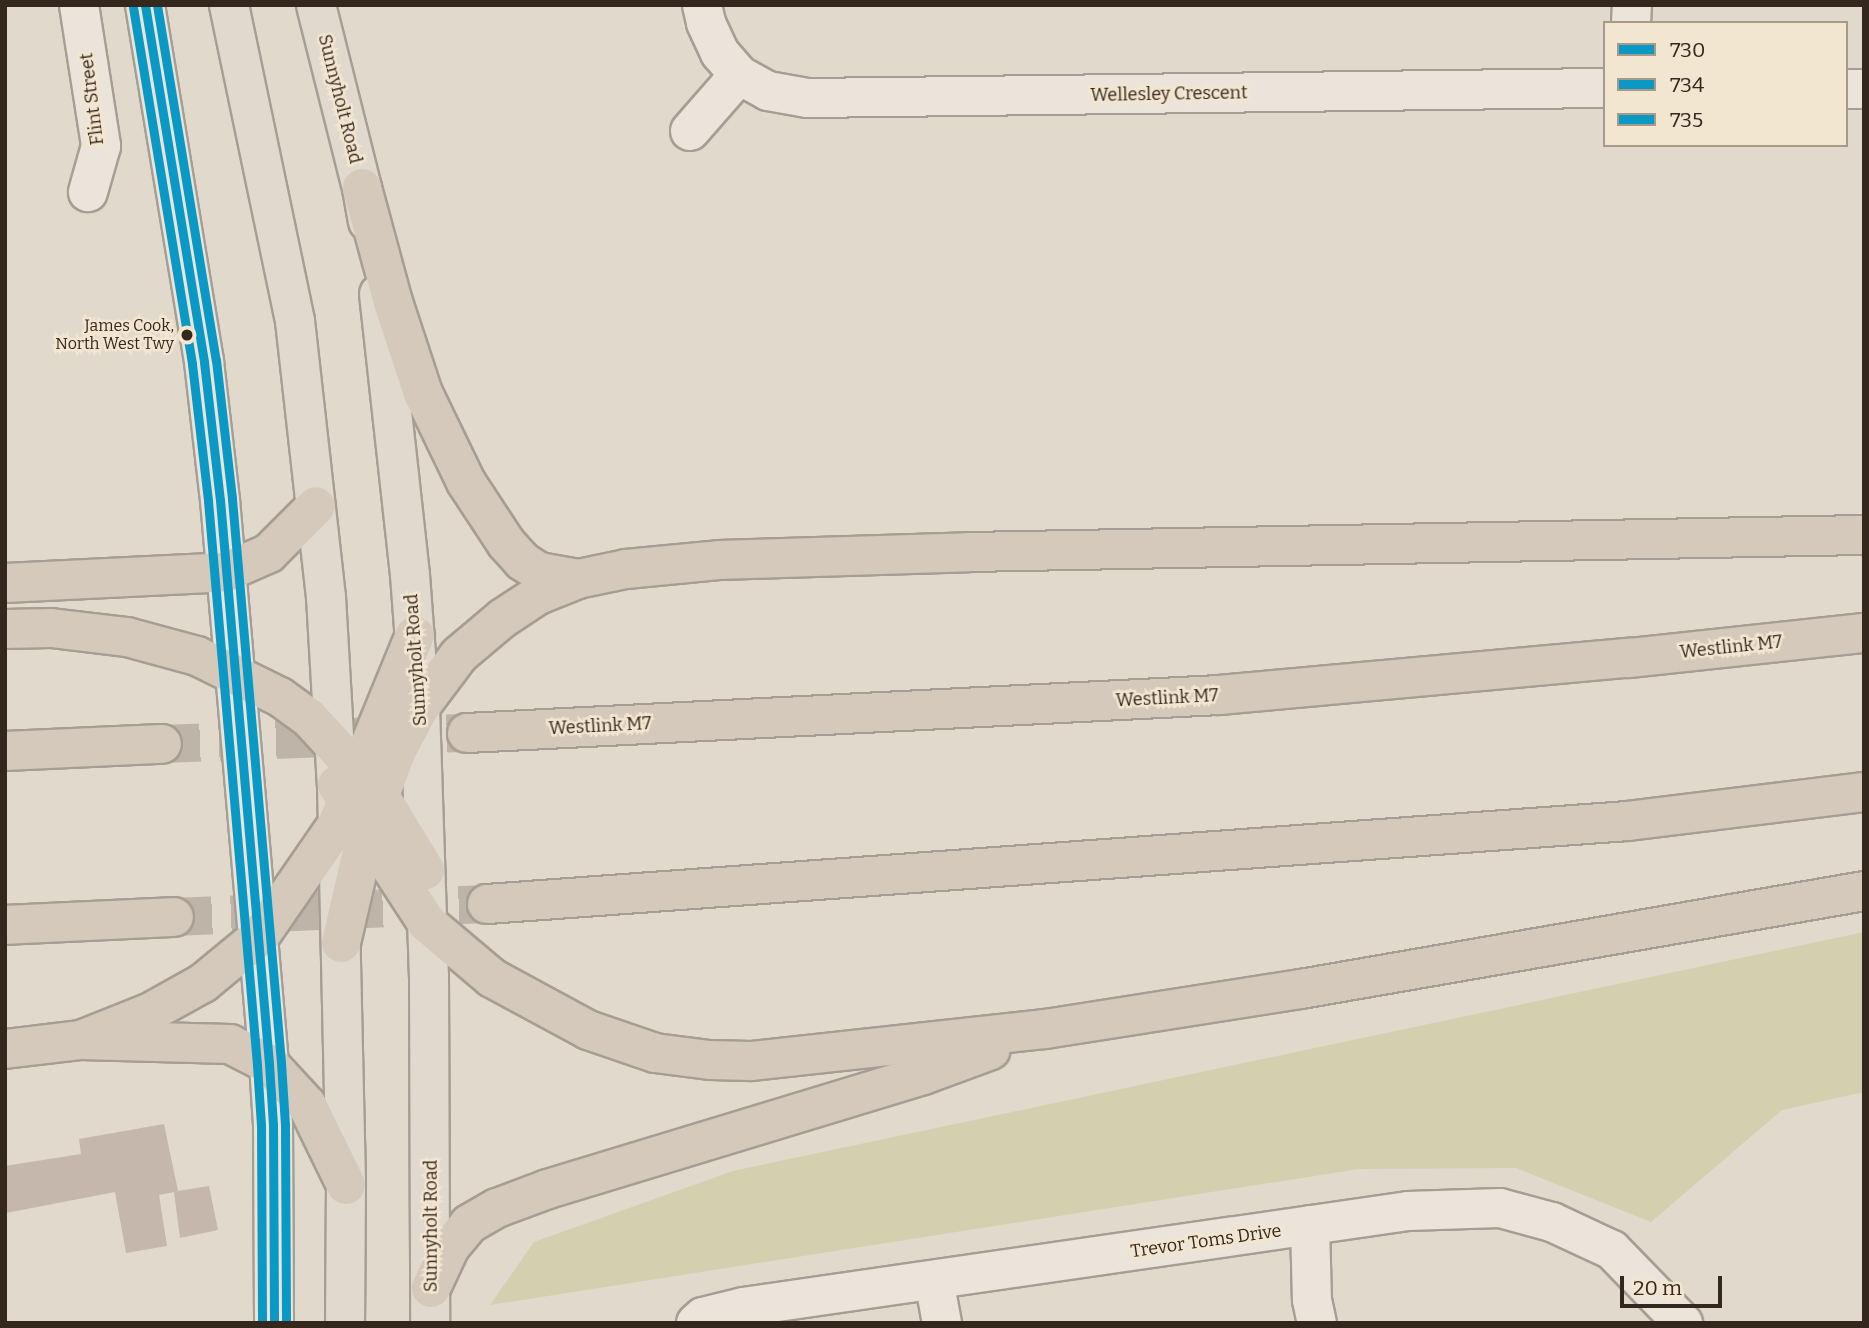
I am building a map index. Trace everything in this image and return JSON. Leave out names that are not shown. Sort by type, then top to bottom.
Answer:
[{"type":"highway","points":[[362,188],[422,393],[466,482],[506,543],[522,561],[539,572],[578,579]]},
{"type":"highway","points":[[5,583],[226,572],[269,553],[316,506]]},
{"type":"highway","points":[[341,943],[351,793],[397,750],[420,707],[459,655],[503,618],[538,595],[578,579],[626,569],[719,560],[969,552],[1864,535]]},
{"type":"highway","points":[[5,629],[51,628],[127,638],[197,656],[280,697],[309,719],[427,923],[492,978],[588,1030],[655,1053],[710,1060],[751,1061],[1045,1030],[1301,989],[1864,891]]},
{"type":"highway","name":"Westlink M7","points":[[467,733],[1219,695],[1629,658],[1864,633]]},
{"type":"highway","points":[[81,1040],[149,1013],[203,983],[260,936],[351,793],[415,635]]},
{"type":"highway","points":[[5,751],[162,744]]},
{"type":"highway","points":[[487,904],[1627,821],[1864,792]]},
{"type":"highway","points":[[351,793],[425,870]]},
{"type":"highway","points":[[5,925],[174,917]]},
{"type":"highway","points":[[430,1306],[450,1247],[469,1224],[497,1208],[548,1189],[923,1075],[1045,1030]]},
{"type":"highway","points":[[5,1049],[81,1040],[230,1044],[269,1064],[307,1105],[346,1185]]},
{"type":"main road","points":[[229,5],[295,321],[351,793]]},
{"type":"main road","name":"Sunnyholt Road","points":[[316,5],[362,188],[386,339],[415,635],[427,923],[430,1306]]},
{"type":"main road","points":[[341,943],[346,1185],[345,1323]]},
{"type":"street","name":"Flint Street","points":[[79,5],[101,146],[88,192]]},
{"type":"street","points":[[145,5],[204,362],[226,572],[260,936],[273,1125],[275,1323]]},
{"type":"street","name":"Wellesley Crescent","points":[[702,5],[706,23],[720,52],[739,75],[768,91],[807,98],[1603,88]]},
{"type":"street","points":[[690,131],[739,75]]},
{"type":"street","name":"Trevor Toms Drive","points":[[696,1323],[703,1317],[743,1307],[1408,1211],[1500,1208],[1552,1222],[1612,1250],[1683,1323]]},
{"type":"street","points":[[1310,1226],[1312,1300],[1317,1323]]},
{"type":"street","points":[[934,1280],[942,1323]]},
{"type":"shaded area","points":[[1864,932],[1864,1092],[1782,1110],[1651,1222],[1516,1168],[1359,1169],[490,1305],[534,1242],[733,1171]]},
{"type":"building","points":[[164,1124],[178,1191],[209,1186],[218,1230],[180,1238],[174,1192],[159,1195],[167,1246],[126,1253],[115,1192],[6,1213],[5,1166],[81,1154],[79,1139]]},
{"type":"tunnel","points":[[162,744],[467,733]]},
{"type":"tunnel","points":[[174,917],[487,904]]},
{"type":"transit line","name":"730","points":[[145,5],[204,362],[220,500],[269,1064],[273,1125],[274,1323]]},
{"type":"transit line","name":"735","points":[[157,5],[216,360],[232,499],[281,1063],[285,1125],[286,1323]]},
{"type":"transit line","name":"734","points":[[133,7],[192,364],[208,501],[261,1125],[262,1323]]},
{"type":"place","name":"James Cook, North West Twy","points":[[187,335]]}]
